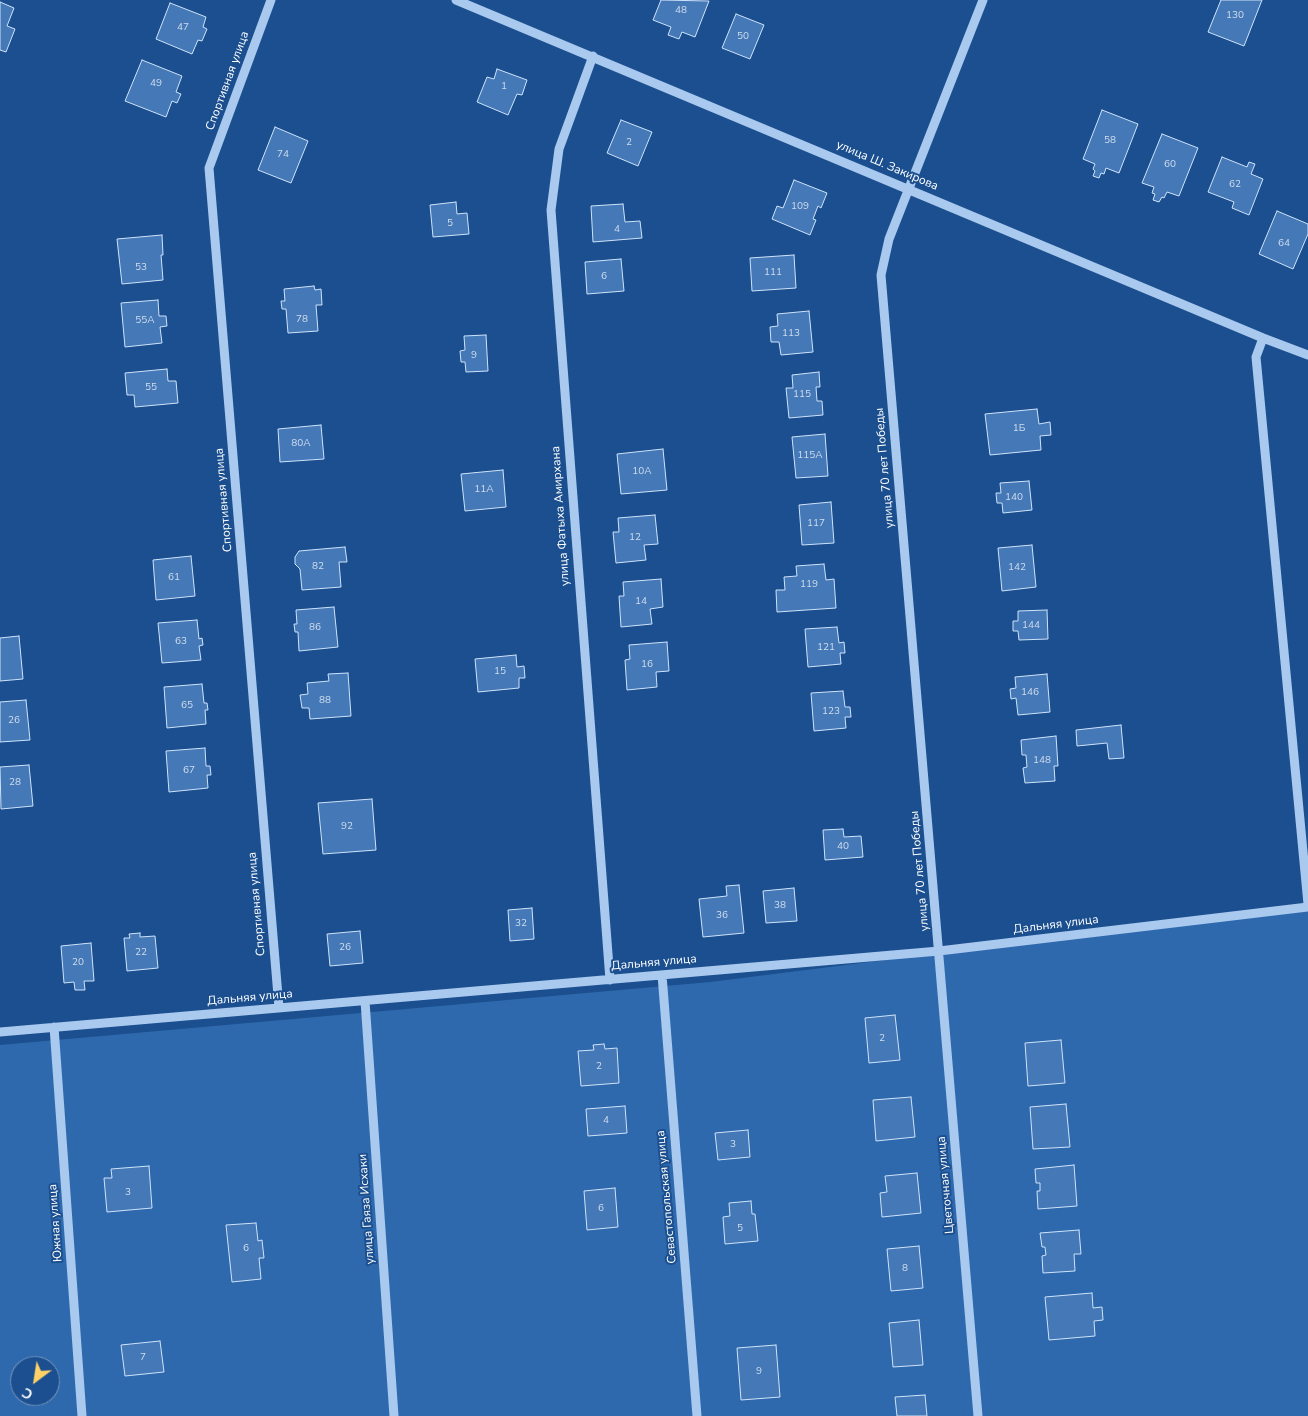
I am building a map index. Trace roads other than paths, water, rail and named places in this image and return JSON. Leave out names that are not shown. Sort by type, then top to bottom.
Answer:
[{"type":"street","name":"Спортивная улица","points":[[271,0],[209,168],[279,1008]]},
{"type":"street","name":"улица Ш. Закирова","points":[[456,0],[1263,338],[1308,355]]},
{"type":"street","name":"улица 70 лет Победы","points":[[939,951],[881,274],[889,239],[984,0]]},
{"type":"street","name":"улица Фатыха Амирхана","points":[[593,56],[559,149],[550,210],[610,980]]},
{"type":"street","points":[[1263,338],[1256,358],[1308,906]]},
{"type":"street","name":"Дальняя улица","points":[[0,1032],[939,951],[1308,906]]},
{"type":"street","name":"Цветочная улица","points":[[939,951],[978,1416]]},
{"type":"street","name":"Севастопольская улица","points":[[662,976],[697,1416]]},
{"type":"street","name":"улица Гаяза Исхаки","points":[[365,1001],[394,1416]]},
{"type":"street","name":"Южная улица","points":[[54,1028],[82,1416]]}]
